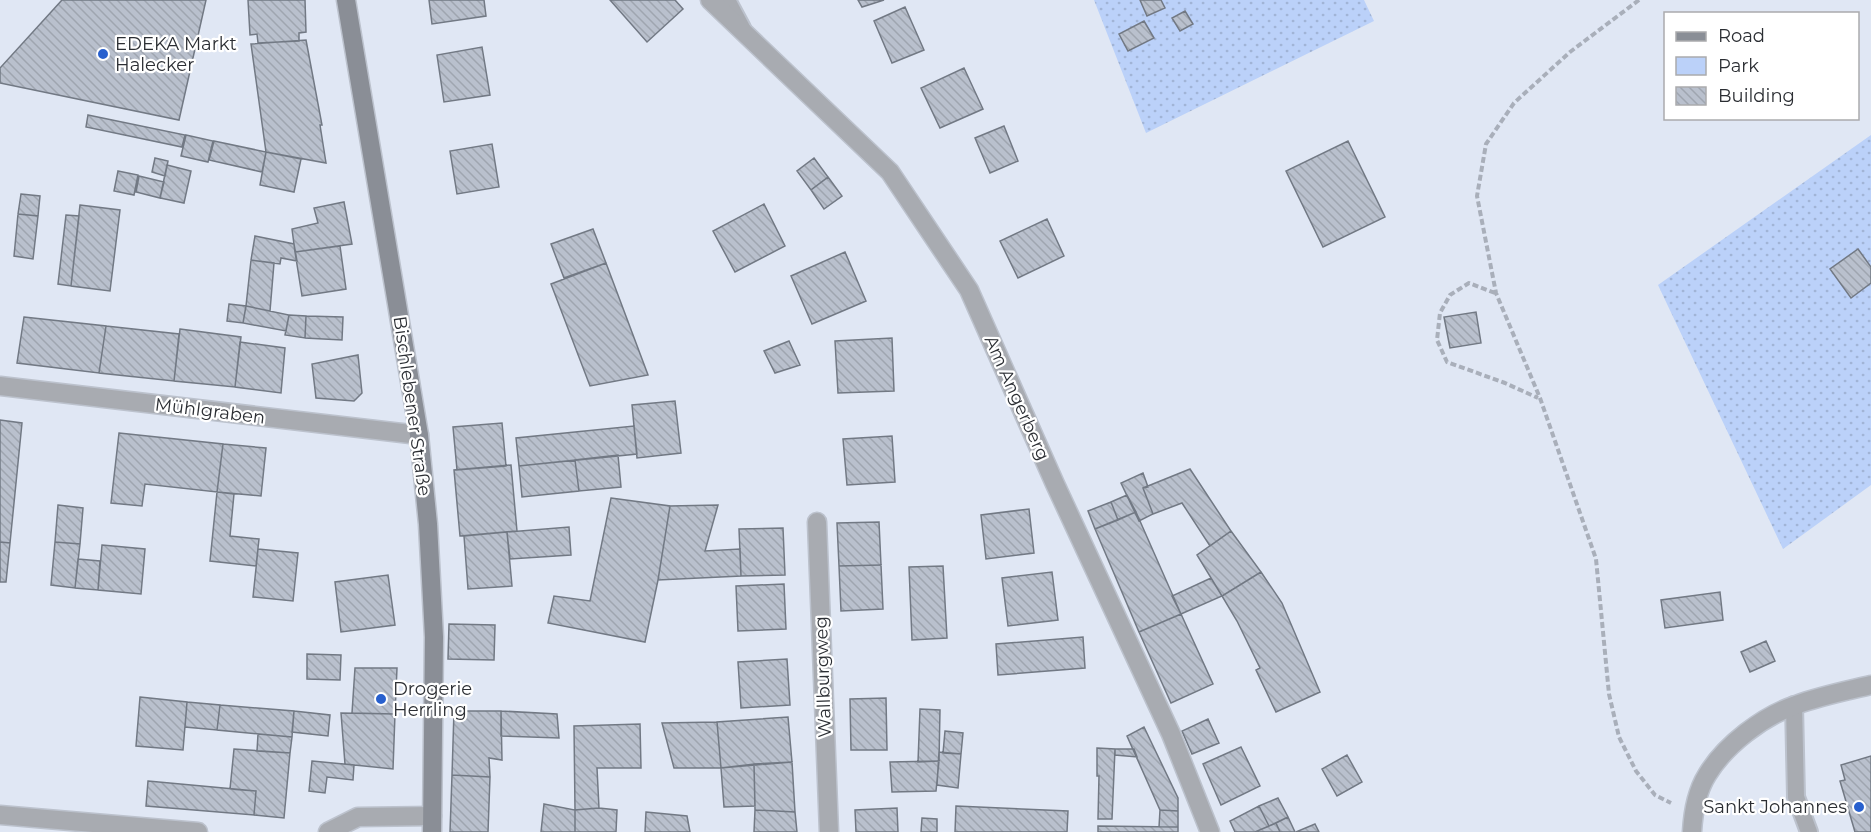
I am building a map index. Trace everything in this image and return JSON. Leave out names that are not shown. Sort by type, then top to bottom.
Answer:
[{"type":"street","name":"Bischlebener Straße","points":[[346,0],[419,435],[428,524],[434,637],[432,824]]},
{"type":"street","name":"Am Angerberg","points":[[710,0],[890,172],[969,290],[1055,484],[1171,734],[1205,828]]},
{"type":"street","name":"Mühlgraben","points":[[0,386],[419,435]]},
{"type":"street","name":"Wallburgweg","points":[[817,522],[829,832]]},
{"type":"street","points":[[1692,832],[1693,814],[1706,776],[1726,751],[1751,729],[1794,705],[1871,685]]},
{"type":"street","points":[[0,815],[198,832]]},
{"type":"street","points":[[328,832],[358,817],[432,824]]},
{"type":"lane","name":"Am Angerberg","points":[[727,0],[744,31]]},
{"type":"lane","points":[[1794,705],[1796,797],[1809,832]]},
{"type":"path","points":[[1639,0],[1570,52],[1514,103],[1486,144],[1477,196],[1496,293],[1539,398],[1596,559],[1609,694],[1619,737],[1636,771],[1656,795],[1693,814]]},
{"type":"path","points":[[1496,293],[1469,283],[1450,295],[1440,312],[1437,340],[1447,362],[1539,398]]},
{"type":"green space","points":[[1094,0],[1364,0],[1374,21],[1146,133]]},
{"type":"green space","points":[[1871,135],[1871,485],[1783,549],[1658,285]]},
{"type":"building","name":"EDEKA Markt Halecker","points":[[62,0],[206,0],[179,120],[0,83],[0,68]]},
{"type":"building","points":[[248,0],[305,0],[306,32],[299,33],[299,41],[258,43],[257,34],[250,35]]},
{"type":"building","points":[[429,0],[484,0],[486,16],[432,24]]},
{"type":"building","points":[[610,0],[675,0],[683,9],[647,42]]},
{"type":"building","points":[[858,0],[884,0],[862,7]]},
{"type":"building","points":[[1140,0],[1161,0],[1165,8],[1147,16]]},
{"type":"building","points":[[905,7],[924,50],[892,63],[874,21]]},
{"type":"building","points":[[1185,11],[1193,24],[1180,31],[1172,18]]},
{"type":"building","points":[[1144,21],[1154,38],[1128,51],[1119,34]]},
{"type":"building","points":[[306,40],[322,125],[320,125],[326,163],[266,152],[251,44]]},
{"type":"building","points":[[482,47],[490,95],[444,102],[437,55]]},
{"type":"building","points":[[964,68],[983,109],[940,128],[921,88]]},
{"type":"building","points":[[88,115],[185,135],[182,147],[86,127]]},
{"type":"building","points":[[1004,126],[1018,161],[990,173],[975,138]]},
{"type":"building","points":[[186,135],[213,141],[208,162],[181,156]]},
{"type":"building","points":[[214,141],[266,152],[262,172],[209,160]]},
{"type":"building","points":[[1348,141],[1385,217],[1323,247],[1286,171]]},
{"type":"building","points":[[492,144],[499,187],[457,194],[450,151]]},
{"type":"building","points":[[266,152],[301,159],[294,192],[260,185]]},
{"type":"building","points":[[155,158],[168,161],[165,176],[152,172]]},
{"type":"building","points":[[814,158],[828,177],[811,190],[797,171]]},
{"type":"building","points":[[167,165],[191,171],[184,203],[160,198]]},
{"type":"building","points":[[118,171],[138,175],[134,195],[114,191]]},
{"type":"building","points":[[139,176],[164,182],[160,198],[136,192]]},
{"type":"building","points":[[828,177],[842,196],[824,209],[811,190]]},
{"type":"building","points":[[21,194],[40,196],[38,216],[18,214]]},
{"type":"building","points":[[344,202],[352,244],[295,252],[292,229],[318,223],[314,208]]},
{"type":"building","points":[[764,204],[785,246],[735,272],[713,231]]},
{"type":"building","points":[[80,205],[120,210],[110,291],[71,286]]},
{"type":"building","points":[[18,214],[38,216],[33,259],[14,256]]},
{"type":"building","points":[[66,215],[79,216],[71,286],[58,284]]},
{"type":"building","points":[[1047,219],[1064,256],[1018,278],[1000,241]]},
{"type":"building","points":[[593,229],[606,263],[564,278],[551,244]]},
{"type":"building","points":[[255,236],[294,244],[297,261],[281,258],[280,264],[251,260]]},
{"type":"building","points":[[340,246],[346,289],[302,296],[295,252]]},
{"type":"building","points":[[1858,249],[1871,267],[1871,283],[1851,298],[1830,269]]},
{"type":"building","points":[[845,252],[866,301],[812,324],[791,276]]},
{"type":"building","points":[[251,260],[274,263],[270,311],[246,306]]},
{"type":"building","points":[[606,263],[648,375],[590,386],[551,284]]},
{"type":"building","points":[[229,304],[246,306],[243,323],[227,321]]},
{"type":"building","points":[[246,306],[289,315],[286,331],[243,323]]},
{"type":"building","points":[[1476,312],[1481,343],[1450,348],[1444,317]]},
{"type":"building","points":[[289,315],[306,316],[305,338],[285,335]]},
{"type":"building","points":[[306,316],[343,317],[342,340],[305,338]]},
{"type":"building","points":[[24,317],[106,326],[99,373],[17,363]]},
{"type":"building","points":[[106,326],[179,334],[174,381],[99,373]]},
{"type":"building","points":[[180,329],[241,337],[235,387],[174,381]]},
{"type":"building","points":[[892,338],[894,391],[838,393],[835,341]]},
{"type":"building","points":[[789,341],[800,365],[775,373],[764,351]]},
{"type":"building","points":[[240,342],[285,348],[281,393],[235,387]]},
{"type":"building","points":[[358,355],[362,393],[354,401],[316,398],[312,364]]},
{"type":"building","points":[[675,401],[681,453],[637,458],[632,405]]},
{"type":"building","points":[[0,420],[22,423],[10,543],[0,542]]},
{"type":"building","points":[[502,423],[506,466],[457,470],[453,427]]},
{"type":"building","points":[[634,426],[637,454],[519,466],[516,438]]},
{"type":"building","points":[[119,433],[223,444],[217,492],[145,484],[142,506],[111,503]]},
{"type":"building","points":[[892,436],[895,482],[847,485],[843,439]]},
{"type":"building","points":[[223,444],[266,448],[261,496],[217,492]]},
{"type":"building","points":[[618,455],[621,487],[579,491],[575,460]]},
{"type":"building","points":[[575,460],[579,491],[522,497],[519,466]]},
{"type":"building","points":[[511,465],[517,531],[460,536],[454,470]]},
{"type":"building","points":[[1190,469],[1231,531],[1210,546],[1182,503],[1153,514],[1143,488]]},
{"type":"building","points":[[1143,473],[1148,487],[1143,488],[1153,514],[1139,521],[1121,483]]},
{"type":"building","points":[[217,492],[234,494],[230,536],[259,539],[256,566],[210,561]]},
{"type":"building","points":[[1127,495],[1136,512],[1118,520],[1111,502]]},
{"type":"building","points":[[611,498],[670,506],[645,642],[548,623],[554,596],[590,601]]},
{"type":"building","points":[[1111,502],[1118,520],[1095,529],[1088,511]]},
{"type":"building","points":[[58,505],[83,508],[80,544],[55,542]]},
{"type":"building","points":[[718,505],[705,551],[740,549],[741,576],[658,580],[670,506]]},
{"type":"building","points":[[1029,509],[1034,553],[986,559],[981,515]]},
{"type":"building","points":[[1136,512],[1181,614],[1139,632],[1095,529]]},
{"type":"building","points":[[879,522],[881,565],[839,566],[837,523]]},
{"type":"building","points":[[569,527],[571,555],[510,559],[507,532]]},
{"type":"building","points":[[783,528],[785,575],[741,576],[739,529]]},
{"type":"building","points":[[1231,531],[1261,572],[1222,596],[1197,555]]},
{"type":"building","points":[[507,532],[512,586],[468,589],[464,536]]},
{"type":"building","points":[[0,542],[10,543],[6,582],[0,582]]},
{"type":"building","points":[[55,542],[80,544],[75,588],[51,585]]},
{"type":"building","points":[[102,545],[145,549],[141,594],[98,590]]},
{"type":"building","points":[[258,549],[298,553],[293,601],[253,597]]},
{"type":"building","points":[[78,559],[100,561],[98,590],[75,588]]},
{"type":"building","points":[[881,565],[883,609],[841,611],[839,566]]},
{"type":"building","points":[[943,566],[947,638],[912,640],[909,567]]},
{"type":"building","points":[[1052,572],[1058,620],[1008,626],[1002,578]]},
{"type":"building","points":[[1261,572],[1282,603],[1320,692],[1276,712],[1256,670],[1260,668],[1222,596]]},
{"type":"building","points":[[388,575],[395,625],[341,632],[335,582]]},
{"type":"building","points":[[1211,578],[1222,596],[1181,614],[1172,596]]},
{"type":"building","points":[[784,584],[786,629],[738,631],[736,586]]},
{"type":"building","points":[[1720,592],[1723,620],[1665,628],[1661,600]]},
{"type":"building","points":[[1181,614],[1213,684],[1171,703],[1139,632]]},
{"type":"building","points":[[449,624],[495,625],[494,660],[448,659]]},
{"type":"building","points":[[1083,637],[1085,668],[998,675],[996,644]]},
{"type":"building","points":[[1766,641],[1775,661],[1750,672],[1741,652]]},
{"type":"building","points":[[307,654],[341,655],[340,680],[307,679]]},
{"type":"building","points":[[787,659],[790,705],[741,708],[738,662]]},
{"type":"building","points":[[355,668],[397,668],[395,714],[352,713]]},
{"type":"building","points":[[140,697],[187,702],[183,750],[136,746]]},
{"type":"building","points":[[886,698],[887,750],[851,750],[850,699]]},
{"type":"building","points":[[187,702],[220,705],[217,730],[185,727]]},
{"type":"building","points":[[220,705],[294,711],[292,737],[217,730]]},
{"type":"building","points":[[920,709],[940,710],[939,761],[918,762]]},
{"type":"building","points":[[294,711],[330,715],[328,736],[292,732]]},
{"type":"building","points":[[454,711],[501,711],[502,760],[489,758],[490,777],[452,775]]},
{"type":"building","points":[[501,711],[557,714],[559,738],[501,736]]},
{"type":"building","points":[[341,713],[395,714],[393,769],[345,764]]},
{"type":"building","points":[[788,717],[792,762],[721,768],[717,722]]},
{"type":"building","points":[[1208,719],[1219,743],[1192,754],[1182,731]]},
{"type":"building","points":[[717,722],[721,768],[674,768],[662,723]]},
{"type":"building","points":[[640,724],[641,768],[597,768],[599,808],[575,810],[574,726]]},
{"type":"building","points":[[1144,727],[1178,798],[1178,811],[1160,810],[1127,736]]},
{"type":"building","points":[[945,731],[963,733],[961,754],[943,753]]},
{"type":"building","points":[[258,734],[292,737],[290,753],[257,751]]},
{"type":"building","points":[[1241,747],[1260,786],[1221,805],[1203,764]]},
{"type":"building","points":[[1097,748],[1115,749],[1112,819],[1098,819]]},
{"type":"building","points":[[234,749],[290,753],[284,818],[254,815],[256,791],[230,789]]},
{"type":"building","points":[[1115,749],[1134,749],[1137,757],[1115,755]]},
{"type":"building","points":[[939,752],[961,754],[958,788],[937,785]]},
{"type":"building","points":[[1347,755],[1362,782],[1337,796],[1322,769]]},
{"type":"building","name":"Sankt Johannes","points":[[1871,756],[1871,832],[1855,832],[1840,781],[1845,780],[1841,765]]},
{"type":"building","points":[[312,761],[354,765],[353,780],[327,777],[325,793],[309,791]]},
{"type":"building","points":[[939,761],[936,791],[892,792],[890,762]]},
{"type":"building","points":[[792,762],[795,812],[755,810],[754,764]]},
{"type":"building","points":[[754,764],[755,806],[724,807],[721,768]]},
{"type":"building","points":[[452,775],[490,777],[488,832],[450,832]]},
{"type":"building","points":[[148,781],[256,791],[254,815],[146,806]]},
{"type":"building","points":[[1278,798],[1288,817],[1269,826],[1259,806]]},
{"type":"building","points":[[544,804],[575,810],[575,832],[541,832]]},
{"type":"building","points":[[956,806],[1068,811],[1067,832],[955,832]]},
{"type":"building","points":[[1259,806],[1269,826],[1255,832],[1235,832],[1230,821]]},
{"type":"building","points":[[599,808],[617,810],[616,832],[575,832],[575,810]]},
{"type":"building","points":[[897,808],[898,832],[856,832],[855,810]]},
{"type":"building","points":[[755,810],[795,812],[797,832],[754,832]]},
{"type":"building","points":[[1160,810],[1178,811],[1178,827],[1159,827]]},
{"type":"building","points":[[646,812],[687,816],[690,832],[645,832]]},
{"type":"building","points":[[1288,817],[1295,832],[1280,832],[1276,823]]},
{"type":"building","points":[[922,818],[937,819],[937,832],[921,832]]},
{"type":"building","points":[[1276,823],[1280,832],[1255,832]]},
{"type":"building","points":[[1315,824],[1319,832],[1296,832]]},
{"type":"building","points":[[1098,826],[1178,827],[1178,832],[1098,832]]},
{"type":"place","name":"EDEKA Markt Halecker","points":[[103,54]]},
{"type":"place","name":"Drogerie Herrling","points":[[381,699]]},
{"type":"place","name":"Sankt Johannes","points":[[1859,807]]}]
